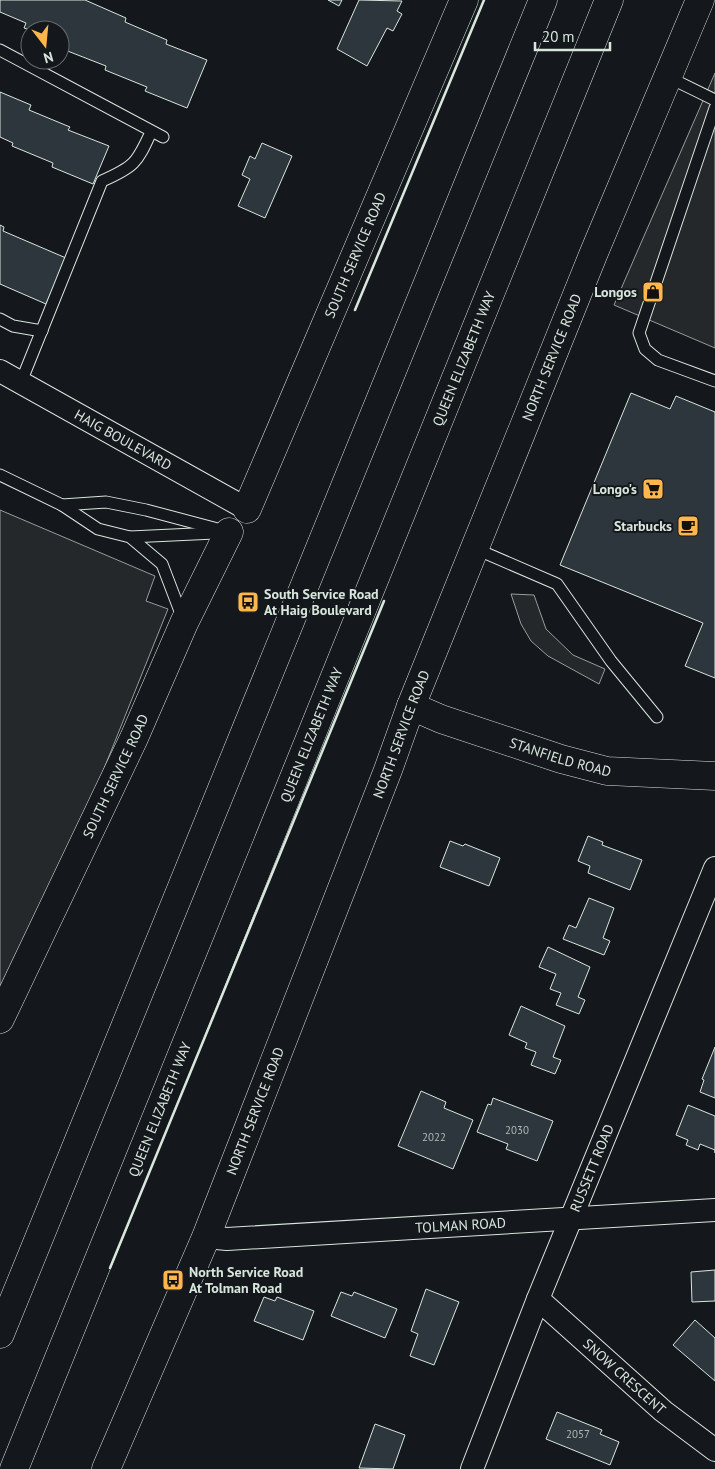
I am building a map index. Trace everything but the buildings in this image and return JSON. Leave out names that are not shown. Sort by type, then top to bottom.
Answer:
[{"type":"main road","name":"SOUTH SERVICE ROAD","points":[[0,1019],[134,738],[184,623],[238,521],[464,0]]},
{"type":"main road","points":[[0,1334],[543,0]]},
{"type":"main road","name":"QUEEN ELIZABETH WAY","points":[[14,1469],[609,0]]},
{"type":"main road","name":"NORTH SERVICE ROAD","points":[[106,1469],[206,1237],[388,770],[411,706],[666,76],[700,0]]},
{"type":"main road","name":"STANFIELD ROAD","points":[[411,706],[441,719],[561,759],[607,771],[715,776]]},
{"type":"street","name":"HAIG BOULEVARD","points":[[0,371],[21,382],[238,521]]},
{"type":"street","name":"RUSSETT ROAD","points":[[472,1469],[538,1298],[573,1217],[715,868]]},
{"type":"street","name":"TOLMAN ROAD","points":[[206,1237],[227,1239],[715,1210]]},
{"type":"street","name":"SNOW CRESCENT","points":[[538,1298],[663,1411],[715,1450]]},
{"type":"lane","points":[[0,50],[163,137]]},
{"type":"lane","points":[[666,76],[715,100]]},
{"type":"lane","points":[[715,108],[639,333],[645,349],[658,360],[715,381]]},
{"type":"lane","points":[[21,382],[102,181],[130,168],[140,154],[151,132]]},
{"type":"lane","points":[[0,319],[13,326],[42,331]]},
{"type":"lane","points":[[0,475],[62,505],[98,529],[130,537],[238,521]]},
{"type":"lane","points":[[62,505],[106,502],[146,510],[238,521]]},
{"type":"lane","points":[[130,537],[162,564],[184,623]]},
{"type":"lane","points":[[476,549],[557,584],[611,661],[658,717]]},
{"type":"shaded area","points":[[715,73],[715,348],[614,305]]},
{"type":"shaded area","points":[[0,510],[155,576],[146,601],[168,609],[0,1028]]},
{"type":"shaded area","points":[[511,594],[534,595],[546,629],[573,655],[605,669],[599,684],[548,656],[531,641],[521,624]]},
{"type":"wall","points":[[355,310],[484,0]]},
{"type":"wall","points":[[110,1268],[384,601]]},
{"type":"place","name":"Longos","points":[[653,292]]},
{"type":"place","name":"Longo's","points":[[653,489]]},
{"type":"place","name":"Starbucks","points":[[688,526]]},
{"type":"place","name":"South Service Road At Haig Boulevard","points":[[248,602]]},
{"type":"place","name":"North Service Road At Tolman Road","points":[[173,1280]]}]
